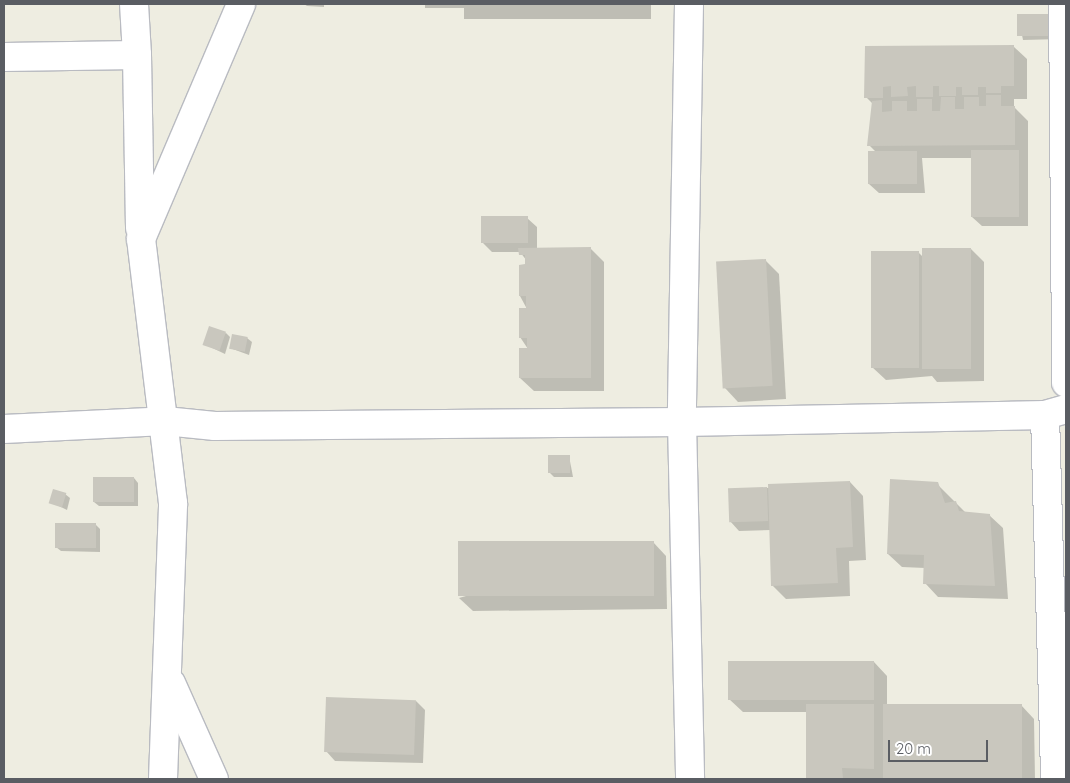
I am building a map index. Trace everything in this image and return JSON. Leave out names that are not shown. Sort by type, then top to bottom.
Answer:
[{"type":"street","points":[[134,4],[137,55],[140,239],[166,421],[173,504],[170,679],[163,779]]},
{"type":"street","points":[[140,239],[241,4]]},
{"type":"street","points":[[689,4],[682,422],[690,779]]},
{"type":"street","points":[[1063,4],[1066,383]]},
{"type":"street","points":[[4,57],[137,55]]},
{"type":"street","points":[[4,429],[166,421],[215,426],[682,422],[1055,412],[1055,779]]},
{"type":"street","points":[[170,679],[214,779]]},
{"type":"building","points":[[1017,14],[1058,14],[1058,36],[1017,36]]},
{"type":"building","points":[[1014,45],[1014,86],[1001,86],[1001,93],[986,93],[986,87],[978,87],[978,95],[962,95],[962,87],[956,87],[956,96],[939,96],[939,86],[933,86],[933,97],[916,97],[916,86],[907,87],[908,96],[891,97],[891,86],[883,87],[883,98],[864,98],[865,46]]},
{"type":"building","points":[[986,95],[1001,95],[1001,106],[1015,106],[1015,145],[867,146],[872,101],[882,100],[882,112],[892,111],[892,101],[907,101],[907,111],[917,111],[917,99],[932,99],[932,111],[940,111],[941,97],[955,97],[955,109],[964,109],[964,97],[979,97],[979,106],[986,106]]},
{"type":"building","points":[[971,150],[1019,150],[1019,217],[971,217]]},
{"type":"building","points":[[868,151],[917,151],[917,184],[868,184]]},
{"type":"building","points":[[481,216],[528,216],[528,243],[481,243]]},
{"type":"building","points":[[591,247],[591,378],[519,378],[519,348],[527,348],[527,338],[519,338],[519,308],[526,308],[526,296],[519,296],[519,265],[525,264],[525,255],[519,255],[518,248]]},
{"type":"building","points":[[922,248],[971,248],[971,369],[922,369]]},
{"type":"building","points":[[871,251],[919,251],[919,368],[871,368]]},
{"type":"building","points":[[766,259],[773,386],[723,388],[716,262]]},
{"type":"building","points":[[209,326],[226,332],[220,351],[202,345]]},
{"type":"building","points":[[232,334],[248,337],[245,352],[229,349]]},
{"type":"building","points":[[548,455],[570,455],[570,473],[548,473]]},
{"type":"building","points":[[93,477],[134,477],[134,502],[93,502]]},
{"type":"building","points":[[890,479],[938,482],[945,503],[956,501],[959,511],[990,514],[995,586],[923,584],[924,555],[887,554]]},
{"type":"building","points":[[850,481],[853,547],[836,548],[838,583],[771,586],[768,484]]},
{"type":"building","points":[[767,487],[768,521],[729,522],[728,488]]},
{"type":"building","points":[[53,489],[66,493],[62,507],[49,503]]},
{"type":"building","points":[[55,523],[96,523],[96,548],[55,548]]},
{"type":"building","points":[[458,541],[654,541],[654,596],[458,596]]},
{"type":"building","points":[[728,661],[874,661],[874,700],[728,700]]},
{"type":"building","points":[[326,697],[416,700],[414,755],[324,752]]},
{"type":"building","points":[[806,704],[874,704],[874,769],[842,768],[843,778],[806,778]]},
{"type":"building","points":[[883,704],[1022,704],[1022,779],[883,779]]}]
